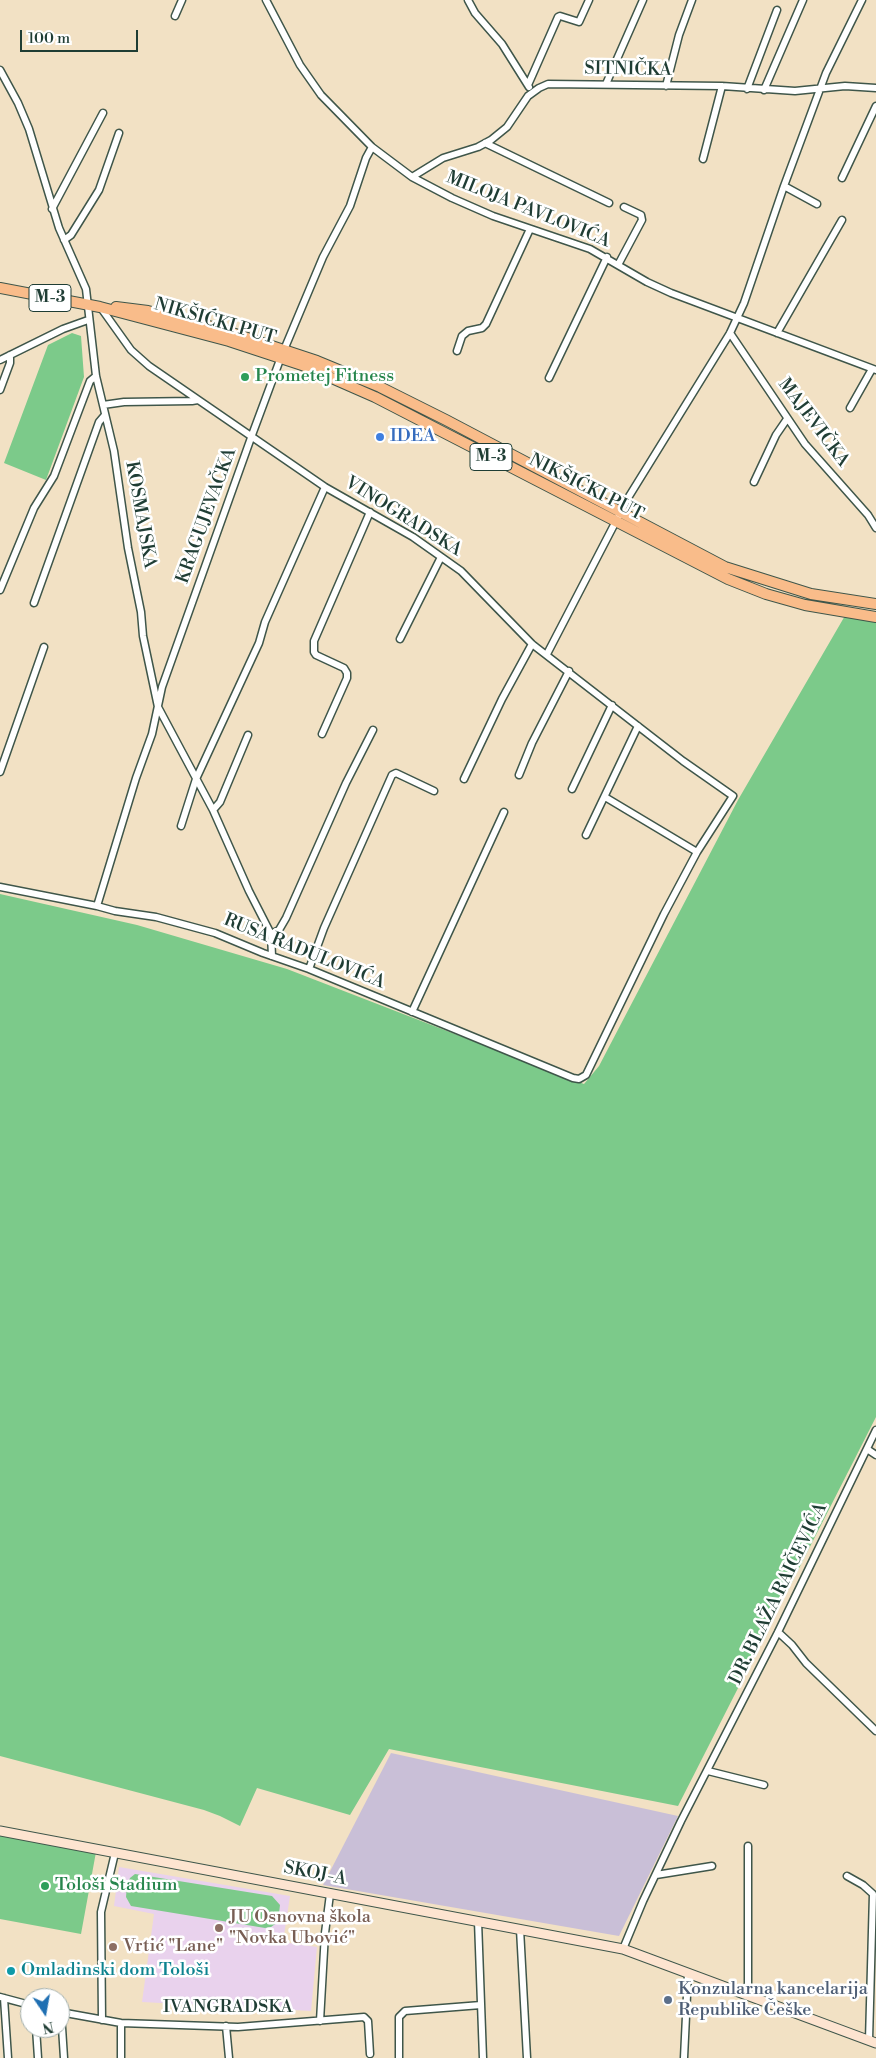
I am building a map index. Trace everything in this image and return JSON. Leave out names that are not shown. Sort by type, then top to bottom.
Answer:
[{"type":"main road","name":"NIKŠIĆKI PUT","points":[[0,288],[100,307],[283,353],[618,516],[711,571],[756,590],[813,607],[876,617]]},
{"type":"main road","points":[[618,516],[724,567],[811,594],[876,604]]},
{"type":"main road","name":"SKOJ-A","points":[[0,1831],[624,1949],[873,2041]]},
{"type":"street","points":[[175,16],[182,0]]},
{"type":"street","points":[[468,0],[475,13],[502,44],[531,93]]},
{"type":"street","points":[[528,85],[558,17],[579,22],[589,0]]},
{"type":"street","points":[[606,84],[643,0]]},
{"type":"street","points":[[666,86],[679,35],[692,0]]},
{"type":"street","points":[[764,90],[803,0]]},
{"type":"street","points":[[547,654],[618,516],[730,333],[764,247],[784,186],[835,50],[862,0]]},
{"type":"street","name":"MILOJA PAVLOVIĆA","points":[[268,1],[310,80],[338,114],[372,147],[412,177],[475,209],[583,246],[607,257],[647,282],[874,370]]},
{"type":"street","points":[[747,89],[777,10]]},
{"type":"street","name":"KOSMAJSKA","points":[[0,70],[29,129],[52,209],[86,289],[88,320],[96,376],[114,451],[128,548],[138,595],[142,636],[158,707],[213,810],[248,891],[270,934],[272,956]]},
{"type":"street","name":"SITNIČKA","points":[[412,177],[443,158],[486,144],[502,132],[531,93],[552,83],[722,86],[795,91],[845,86],[876,88]]},
{"type":"street","points":[[704,159],[722,86]]},
{"type":"street","points":[[842,178],[876,106]]},
{"type":"street","points":[[52,209],[103,112]]},
{"type":"street","points":[[64,240],[71,235],[99,190],[119,133]]},
{"type":"street","points":[[486,144],[609,203]]},
{"type":"street","name":"KRAGUJEVAČKA","points":[[97,906],[136,778],[152,734],[162,687],[252,435],[283,353],[323,257],[350,206],[366,158],[372,147]]},
{"type":"street","points":[[784,186],[817,204]]},
{"type":"street","points":[[618,265],[642,220],[641,215],[624,206]]},
{"type":"street","points":[[777,333],[842,220]]},
{"type":"street","points":[[457,352],[462,336],[468,331],[482,328],[486,324],[530,229]]},
{"type":"street","points":[[549,378],[607,257]]},
{"type":"street","name":"VINOGRADSKA","points":[[100,307],[131,350],[149,366],[326,486],[413,537],[441,557],[481,590],[532,644],[733,796],[697,852]]},
{"type":"street","points":[[0,360],[63,329],[88,320]]},
{"type":"street","name":"MAJEVIČKA","points":[[730,333],[805,444],[868,514],[876,528]]},
{"type":"street","points":[[0,390],[10,363],[10,355]]},
{"type":"street","points":[[850,408],[874,370]]},
{"type":"street","points":[[0,590],[31,515],[54,476],[90,382],[96,376]]},
{"type":"street","points":[[103,405],[124,402],[192,402],[198,400]]},
{"type":"street","points":[[34,603],[99,422],[105,415]]},
{"type":"street","points":[[754,482],[776,435],[787,419]]},
{"type":"street","points":[[180,826],[196,780],[259,643],[265,622],[326,486]]},
{"type":"street","points":[[322,734],[347,678],[347,673],[344,668],[316,655],[314,652],[314,641],[370,512]]},
{"type":"street","points":[[400,639],[441,557]]},
{"type":"street","points":[[464,778],[532,644]]},
{"type":"street","points":[[0,772],[44,647]]},
{"type":"street","points":[[519,775],[532,743],[569,671]]},
{"type":"street","points":[[572,789],[612,705]]},
{"type":"street","points":[[586,835],[638,726]]},
{"type":"street","points":[[270,934],[279,930],[286,918],[346,783],[373,730]]},
{"type":"street","points":[[213,810],[220,802],[248,735]]},
{"type":"street","points":[[309,969],[324,928],[392,774],[396,773],[434,791]]},
{"type":"street","points":[[605,797],[697,852]]},
{"type":"street","points":[[412,1012],[504,812]]},
{"type":"street","name":"RUSA RADULOVIĆA","points":[[0,887],[115,911],[156,917],[216,933],[309,969],[573,1078],[580,1079],[586,1075],[664,914],[697,852]]},
{"type":"street","name":"DR. BLAŽA RAIČEVIĆA","points":[[624,1949],[656,1875],[778,1632],[876,1430]]},
{"type":"street","points":[[867,1449],[876,1455]]},
{"type":"street","points":[[778,1632],[876,1730]]},
{"type":"street","points":[[708,1771],[764,1786]]},
{"type":"street","points":[[748,1846],[748,1995]]},
{"type":"street","points":[[102,2020],[101,1912],[116,1853]]},
{"type":"street","points":[[656,1875],[712,1866]]},
{"type":"street","points":[[847,1876],[863,1885],[873,1894],[873,2041]]},
{"type":"street","points":[[320,2021],[325,1933],[330,1894]]},
{"type":"street","points":[[478,1921],[482,2058]]},
{"type":"street","points":[[520,1929],[526,2058]]},
{"type":"street","points":[[684,2058],[688,1974]]},
{"type":"street","points":[[8,2058],[2,1998],[20,2002]]},
{"type":"street","points":[[399,2058],[399,2017],[405,2011],[481,2005]]},
{"type":"street","name":"IVANGRADSKA","points":[[70,2014],[121,2023],[251,2027],[364,2017],[368,2021],[370,2054]]},
{"type":"street","points":[[121,2023],[121,2058]]},
{"type":"street","points":[[226,2026],[229,2058]]},
{"type":"street","points":[[37,2038],[38,2058]]},
{"type":"street","name":"IVANGRADSKA","points":[[63,2038],[64,2058]]},
{"type":"shaded area","points":[[391,1753],[678,1816],[619,1936],[323,1885]]},
{"type":"shaded area","name":"JU Osnovna škola \"Novka Ubović\"","points":[[119,1867],[290,1896],[283,1942],[317,1947],[311,2011],[142,2002],[154,1914],[114,1906]]},
{"type":"green space","points":[[72,333],[81,336],[84,377],[46,480],[4,463],[48,345]]},
{"type":"green space","points":[[846,614],[876,617],[876,1417],[678,1806],[389,1749],[350,1815],[257,1788],[240,1826],[204,1810],[0,1756],[0,894],[137,925],[287,969],[584,1084],[599,1066],[738,800]]},
{"type":"green space","name":"Tološi Stadium","points":[[0,1835],[96,1852],[81,1934],[0,1919]]},
{"type":"green space","points":[[135,1874],[272,1896],[280,1905],[278,1922],[271,1927],[265,1928],[131,1906],[126,1897],[127,1885],[130,1878]]},
{"type":"place","name":"Prometej Fitness","points":[[245,377]]},
{"type":"place","name":"IDEA","points":[[380,437]]},
{"type":"place","name":"Tološi Stadium","points":[[45,1886]]},
{"type":"place","name":"JU Osnovna škola \"Novka Ubović\"","points":[[219,1928]]},
{"type":"place","name":"Vrtić \"Lane\"","points":[[113,1947]]},
{"type":"place","name":"Omladinski dom Tološi","points":[[11,1971]]},
{"type":"place","name":"Konzularna kancelarija Republike Češke","points":[[668,2000]]}]
